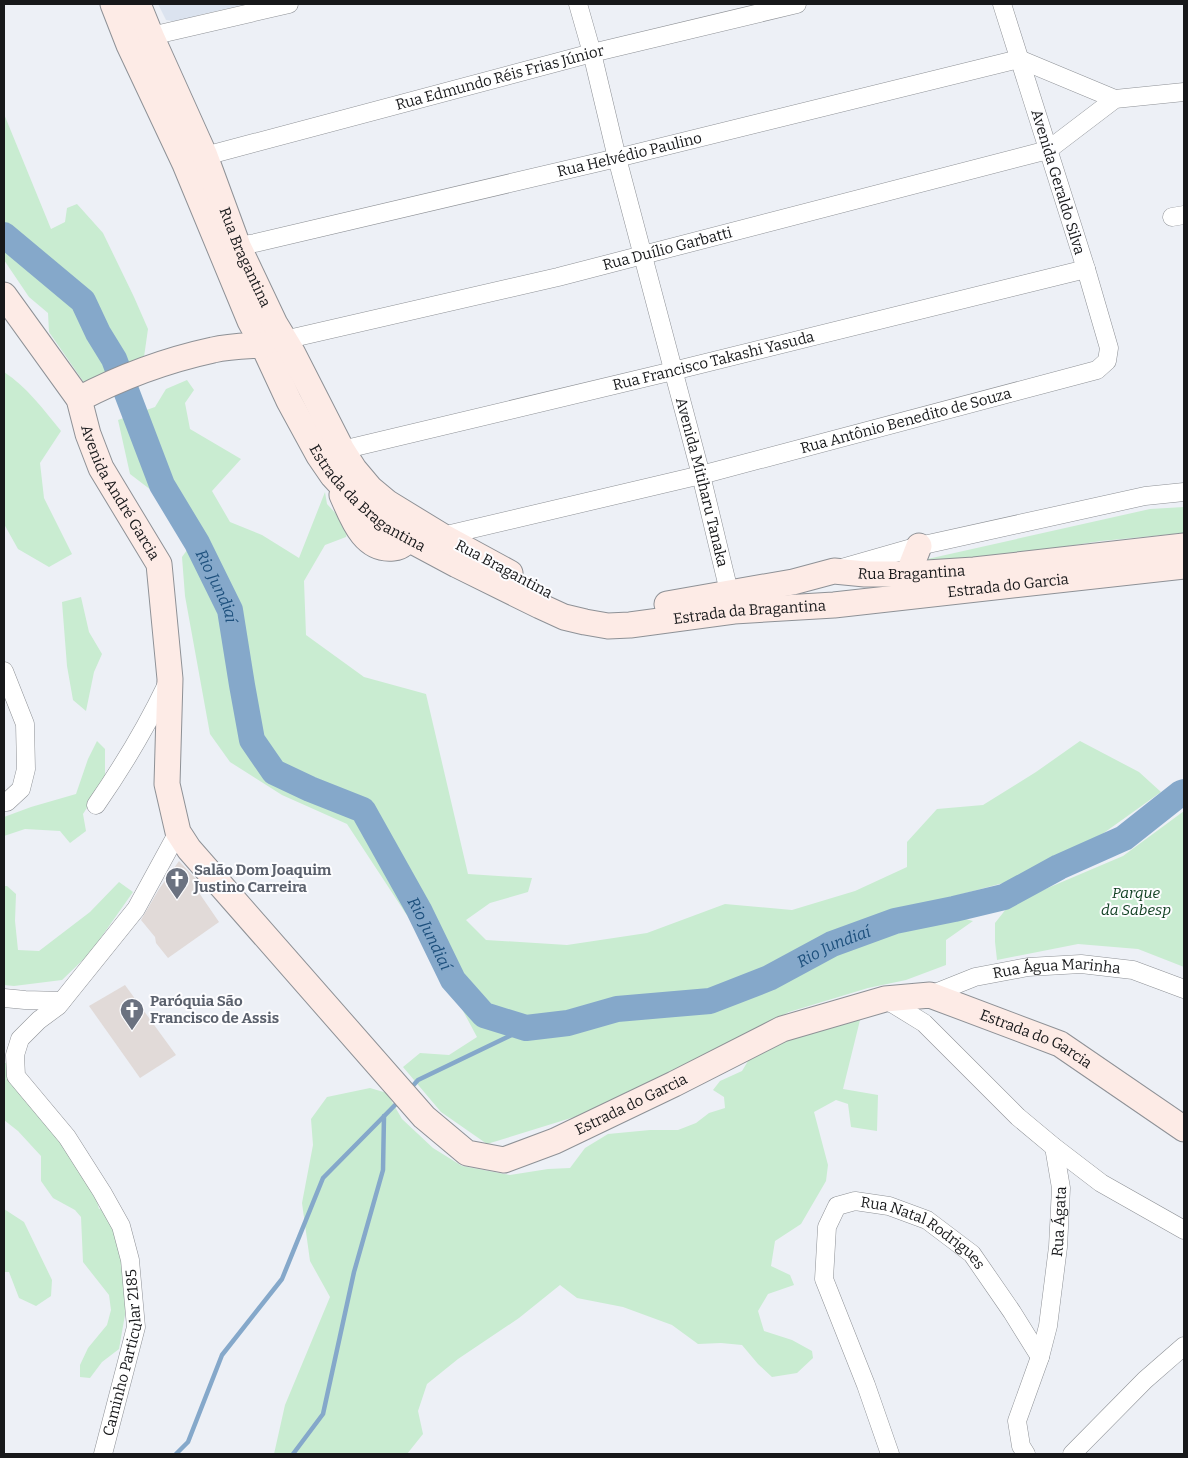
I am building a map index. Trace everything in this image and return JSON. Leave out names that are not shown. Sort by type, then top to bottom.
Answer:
[{"type":"main road","name":"Rua Bragantina","points":[[113,4],[129,45],[264,335],[292,352],[342,450],[354,469],[370,488],[388,503],[411,529],[442,536],[467,560]]},
{"type":"main road","name":"Rua Bragantina","points":[[138,4],[205,156],[238,246],[264,335]]},
{"type":"main road","name":"Avenida André Garcia","points":[[4,295],[79,399],[88,434],[100,468],[159,564],[170,679],[167,784],[178,832]]},
{"type":"main road","points":[[79,399],[102,387],[148,369],[264,335]]},
{"type":"main road","name":"Estrada da Bragantina","points":[[264,335],[289,401],[320,456],[332,475],[370,514],[386,527],[411,529],[467,560],[540,606],[564,617],[608,626],[630,625],[732,602],[842,603]]},
{"type":"main road","points":[[914,585],[912,563],[919,546]]},
{"type":"main road","name":"Rua Bragantina","points":[[732,602],[834,571],[865,574],[914,585],[974,570],[1184,546]]},
{"type":"main road","name":"Estrada do Garcia","points":[[842,603],[914,585],[1184,566]]},
{"type":"main road","points":[[842,603],[862,585],[865,574]]},
{"type":"main road","name":"Estrada do Garcia","points":[[178,832],[189,848],[424,1117],[467,1153],[504,1160],[555,1141],[674,1084],[782,1029],[885,1000],[930,995],[1060,1044],[1184,1129]]},
{"type":"street","points":[[151,36],[289,4]]},
{"type":"street","name":"Avenida Mitiharu Tanaka","points":[[578,4],[701,475],[732,602]]},
{"type":"street","name":"Rua Edmundo Réis Frias Júnior","points":[[205,156],[592,53],[797,4]]},
{"type":"street","name":"Avenida Geraldo Silva","points":[[1002,4],[1086,269],[1109,348],[1107,361]]},
{"type":"street","points":[[1019,59],[1115,99],[1184,92]]},
{"type":"street","name":"Rua Helvédio Paulino","points":[[238,246],[617,158],[1019,59]]},
{"type":"street","points":[[1048,150],[1115,99]]},
{"type":"street","name":"Rua Duílio Garbatti","points":[[264,335],[460,299],[558,277],[1048,150]]},
{"type":"street","name":"Rua Francisco Takashi Yasuda","points":[[342,450],[1086,269]]},
{"type":"street","name":"Rua Antônio Benedito de Souza","points":[[442,536],[701,475],[1097,370],[1107,361]]},
{"type":"street","points":[[834,571],[919,546],[1145,496],[1184,492]]},
{"type":"street","points":[[4,674],[25,724],[26,769],[21,789],[5,802]]},
{"type":"street","points":[[96,805],[119,770],[170,679]]},
{"type":"street","points":[[4,998],[62,1001],[136,909],[178,832]]},
{"type":"street","name":"Rua Água Marinha","points":[[930,995],[975,977],[1028,967],[1081,964],[1133,970],[1184,989]]},
{"type":"street","points":[[885,1000],[924,1023],[1018,1117],[1054,1147],[1101,1183],[1184,1230]]},
{"type":"street","name":"Caminho Particular 2185","points":[[62,1001],[38,1020],[20,1039],[15,1054],[16,1076],[67,1136],[102,1192],[121,1226],[130,1260],[136,1327],[103,1454]]},
{"type":"street","name":"Rua Ágata","points":[[1026,1454],[1021,1446],[1017,1421],[1040,1357],[1048,1326],[1058,1247],[1061,1188],[1054,1147]]},
{"type":"street","name":"Rua Natal Rodrigues","points":[[890,1454],[866,1385],[824,1279],[827,1227],[837,1206],[855,1201],[889,1206],[927,1220],[972,1254],[1040,1357]]},
{"type":"street","points":[[1072,1454],[1145,1380],[1184,1346]]},
{"type":"shaded area","points":[[158,4],[247,4],[177,22],[166,20]]},
{"type":"green space","points":[[4,114],[51,229],[65,222],[67,208],[77,204],[103,233],[148,329],[144,357],[85,384],[49,332],[48,313],[29,297],[4,260]]},
{"type":"green space","points":[[4,372],[27,391],[61,431],[40,463],[44,498],[72,554],[49,567],[18,549],[4,524]]},
{"type":"green space","points":[[187,380],[194,390],[185,403],[190,429],[241,459],[212,491],[230,522],[262,535],[299,558],[325,492],[327,504],[349,528],[346,537],[325,545],[304,581],[306,635],[364,677],[426,694],[468,874],[532,878],[528,892],[490,903],[466,920],[486,940],[567,945],[647,933],[725,904],[792,910],[855,891],[907,867],[907,842],[937,809],[983,805],[1036,772],[1080,741],[1139,772],[1161,792],[1094,840],[1007,882],[920,907],[973,921],[946,940],[946,965],[906,980],[868,988],[789,1012],[584,1114],[487,1144],[441,1112],[403,1067],[420,1053],[449,1055],[477,1037],[433,955],[347,824],[282,795],[230,762],[210,734],[185,596],[182,557],[202,529],[130,474],[118,420],[155,407],[166,389]]},
{"type":"green space","points":[[1184,507],[1184,533],[1101,541],[923,568],[923,560],[1150,509]]},
{"type":"green space","points":[[81,597],[89,632],[102,654],[94,672],[86,711],[73,700],[67,666],[62,602]]},
{"type":"green space","points":[[97,741],[105,749],[105,780],[83,814],[86,831],[70,843],[60,831],[25,829],[4,836],[4,817],[76,794],[88,759]]},
{"type":"green space","name":"Parque da Sabesp","points":[[1184,811],[1184,967],[1138,949],[1078,944],[997,960],[995,923],[1010,904],[1123,856]]},
{"type":"green space","points":[[119,882],[133,892],[90,953],[62,980],[14,986],[4,985],[4,886],[7,886],[16,894],[15,921],[18,950],[39,951],[90,912]]},
{"type":"green space","points":[[861,1016],[843,1089],[878,1095],[877,1131],[851,1127],[848,1104],[836,1100],[814,1112],[828,1165],[826,1181],[801,1224],[775,1241],[771,1266],[790,1275],[794,1285],[768,1294],[758,1311],[764,1331],[792,1340],[812,1351],[813,1358],[797,1373],[772,1377],[742,1345],[721,1343],[698,1344],[672,1325],[623,1307],[577,1298],[560,1285],[519,1318],[458,1359],[427,1384],[418,1411],[423,1434],[407,1454],[274,1454],[285,1405],[330,1297],[310,1261],[302,1203],[313,1145],[311,1119],[327,1097],[370,1088],[387,1093],[402,1119],[433,1148],[462,1166],[510,1175],[548,1169],[570,1168],[585,1148],[608,1134],[650,1130],[678,1130],[696,1123],[709,1113],[725,1108],[724,1097],[713,1090],[720,1081],[742,1071],[751,1056],[780,1042]]},
{"type":"green space","points":[[4,1063],[6,1063],[12,1078],[64,1140],[95,1193],[99,1209],[107,1208],[124,1263],[126,1309],[119,1349],[102,1362],[90,1378],[80,1377],[80,1365],[88,1348],[107,1325],[111,1310],[109,1295],[83,1262],[81,1217],[75,1210],[53,1198],[41,1181],[41,1156],[18,1131],[4,1120]]},
{"type":"green space","points":[[4,1209],[24,1222],[52,1280],[51,1296],[36,1306],[19,1298],[9,1272],[4,1272]]},
{"type":"building","name":"Salão Dom Joaquim Justino Carreira","points":[[179,861],[196,879],[193,884],[219,922],[168,958],[156,943],[155,937],[141,920],[159,889]]},
{"type":"building","name":"Paróquia São Francisco de Assis","points":[[125,985],[176,1055],[140,1078],[89,1006]]},
{"type":"waterway","name":"Rio Jundiaí","points":[[4,235],[83,301],[98,333],[114,359],[162,485],[197,543],[230,610],[252,740],[274,772],[363,810],[419,910],[453,980],[484,1015],[526,1028],[568,1023],[617,1009],[710,1001],[769,978],[832,944],[895,921],[1004,897],[1059,867],[1124,838],[1184,792]]},
{"type":"waterway","points":[[410,1089],[418,1080],[526,1028]]},
{"type":"waterway","points":[[176,1454],[188,1442],[222,1355],[282,1279],[323,1178],[400,1100]]},
{"type":"waterway","points":[[293,1454],[323,1414],[354,1272],[383,1170],[384,1116]]},
{"type":"place","name":"Salão Dom Joaquim Justino Carreira","points":[[177,900]]},
{"type":"place","name":"Paróquia São Francisco de Assis","points":[[132,1031]]}]
